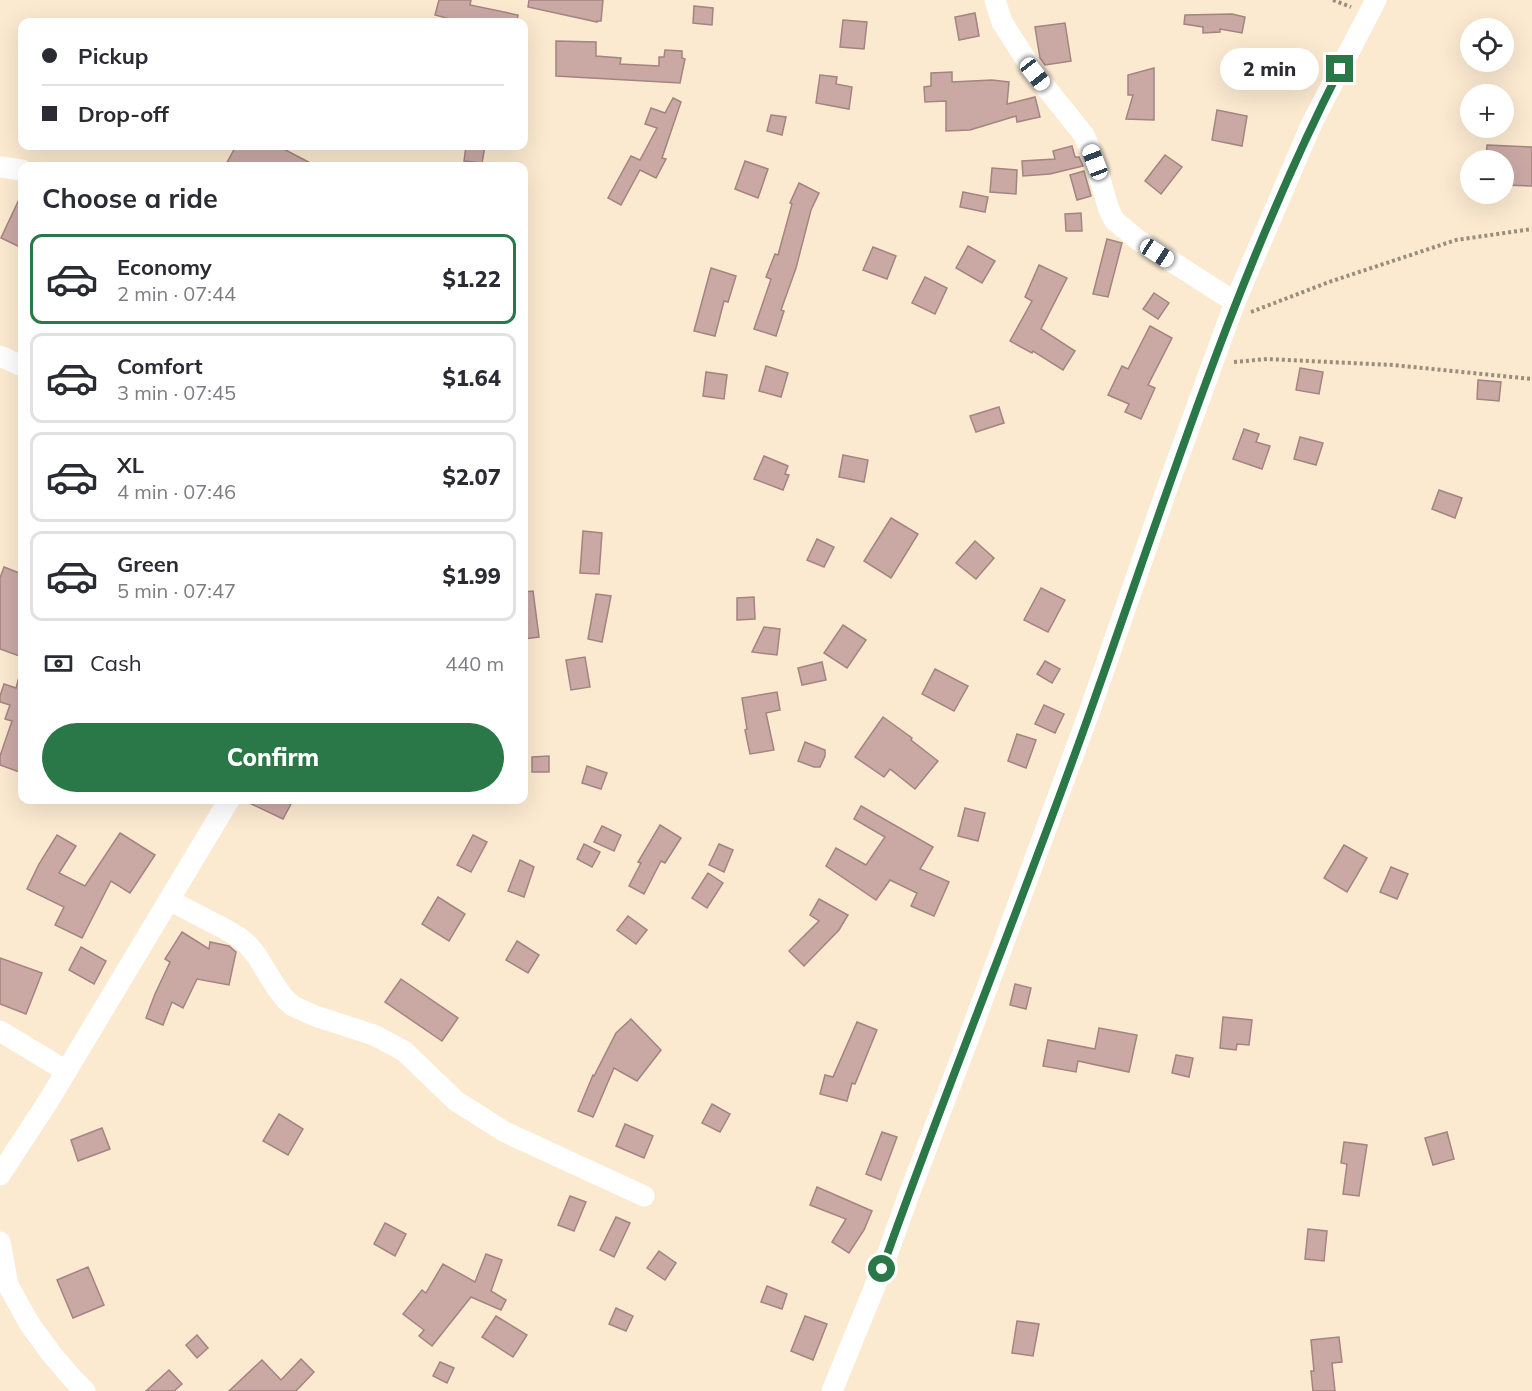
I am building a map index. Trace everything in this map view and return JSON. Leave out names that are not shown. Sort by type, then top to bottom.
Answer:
[{"type":"street","points":[[995,0],[1002,22],[1035,74],[1084,135],[1095,162],[1109,210],[1115,221],[1138,240],[1235,302]]},
{"type":"street","points":[[832,1391],[878,1280],[1077,746],[1235,302],[1312,123],[1376,0]]},
{"type":"street","points":[[0,167],[18,169]]},
{"type":"street","points":[[0,356],[18,364]]},
{"type":"street","points":[[0,1175],[66,1071],[227,804]]},
{"type":"street","points":[[169,900],[225,929],[249,945],[276,987],[293,1006],[315,1016],[374,1035],[404,1051],[456,1101],[505,1132],[644,1196]]},
{"type":"street","points":[[0,1031],[66,1071]]},
{"type":"street","points":[[0,1242],[4,1289],[50,1352],[85,1391]]},
{"type":"path","points":[[1235,302],[1251,312],[1329,282],[1456,240],[1532,229]]},
{"type":"path","points":[[1212,364],[1267,359],[1381,364],[1532,380]]},
{"type":"building","points":[[439,0],[471,0],[470,5],[518,15],[518,18],[446,18],[435,15]]},
{"type":"building","points":[[529,0],[603,0],[601,21],[528,7]]},
{"type":"building","points":[[694,6],[713,8],[712,25],[693,23]]},
{"type":"building","points":[[975,13],[979,36],[959,40],[955,17]]},
{"type":"building","points":[[1232,14],[1245,17],[1242,33],[1220,29],[1220,32],[1203,33],[1203,27],[1184,24],[1185,15]]},
{"type":"building","points":[[843,20],[867,22],[864,49],[840,47]]},
{"type":"building","points":[[1065,23],[1071,61],[1045,65],[1040,58],[1035,27]]},
{"type":"building","points":[[556,41],[596,42],[596,56],[621,58],[620,64],[659,66],[659,57],[664,57],[665,50],[682,51],[682,58],[685,59],[680,83],[556,76]]},
{"type":"building","points":[[1154,68],[1154,120],[1126,119],[1133,95],[1128,95],[1128,75]]},
{"type":"building","points":[[952,72],[952,82],[992,80],[1009,82],[1007,104],[1035,97],[1040,117],[1017,122],[1016,116],[970,130],[946,131],[946,101],[925,102],[924,87],[931,86],[931,73]]},
{"type":"building","points":[[820,75],[837,77],[836,84],[852,87],[849,109],[816,103]]},
{"type":"building","points":[[673,98],[681,102],[662,158],[666,159],[656,178],[640,170],[621,205],[608,198],[631,156],[640,160],[657,128],[645,124],[651,108],[665,113]]},
{"type":"building","points":[[1217,110],[1247,116],[1242,146],[1212,140]]},
{"type":"building","points":[[771,115],[786,117],[782,135],[767,131]]},
{"type":"building","points":[[1487,145],[1532,147],[1532,186],[1514,185],[1514,150],[1487,150]]},
{"type":"building","points":[[1072,146],[1075,157],[1079,157],[1083,166],[1050,174],[1023,176],[1022,161],[1055,159],[1053,151]]},
{"type":"building","points":[[234,150],[286,150],[308,162],[227,162]]},
{"type":"building","points":[[465,150],[484,150],[482,162],[464,161]]},
{"type":"building","points":[[1165,155],[1182,167],[1161,194],[1145,181]]},
{"type":"building","points":[[745,161],[768,169],[758,198],[735,189]]},
{"type":"building","points":[[992,168],[1017,170],[1016,194],[990,192]]},
{"type":"building","points":[[1084,171],[1091,196],[1077,200],[1070,175]]},
{"type":"building","points":[[799,183],[819,193],[811,210],[796,268],[781,310],[784,311],[776,336],[754,329],[771,279],[766,277],[775,254],[778,255],[792,204],[790,203]]},
{"type":"building","points":[[963,192],[988,197],[985,212],[960,207]]},
{"type":"building","points":[[18,202],[18,246],[1,238]]},
{"type":"building","points":[[1081,213],[1082,231],[1066,231],[1065,214]]},
{"type":"building","points":[[1107,239],[1122,243],[1108,297],[1093,294]]},
{"type":"building","points":[[968,246],[995,261],[982,283],[956,268]]},
{"type":"building","points":[[873,247],[896,256],[887,279],[863,270]]},
{"type":"building","points":[[1039,265],[1067,278],[1041,329],[1075,351],[1063,370],[1033,351],[1032,353],[1010,341],[1032,301],[1025,297]]},
{"type":"building","points":[[711,268],[736,276],[728,302],[724,301],[715,336],[694,331]]},
{"type":"building","points":[[925,277],[947,288],[935,314],[912,303]]},
{"type":"building","points":[[1154,293],[1169,303],[1158,319],[1143,309]]},
{"type":"building","points":[[1150,326],[1172,338],[1148,385],[1155,388],[1141,419],[1125,412],[1129,404],[1108,395],[1122,366],[1128,369]]},
{"type":"building","points":[[766,366],[788,373],[781,397],[759,391]]},
{"type":"building","points":[[1300,368],[1323,372],[1319,394],[1296,390]]},
{"type":"building","points":[[706,372],[727,375],[724,399],[703,396]]},
{"type":"building","points":[[1478,380],[1501,382],[1499,401],[1477,399]]},
{"type":"building","points":[[999,407],[1004,423],[976,432],[970,416]]},
{"type":"building","points":[[1244,429],[1259,434],[1256,442],[1270,446],[1262,469],[1233,459]]},
{"type":"building","points":[[1300,437],[1323,443],[1316,465],[1294,459]]},
{"type":"building","points":[[843,455],[868,460],[864,482],[839,477]]},
{"type":"building","points":[[764,456],[788,466],[785,474],[789,475],[783,490],[754,479]]},
{"type":"building","points":[[1439,490],[1462,498],[1455,518],[1432,509]]},
{"type":"building","points":[[891,518],[918,534],[891,578],[864,561]]},
{"type":"building","points":[[583,531],[602,533],[599,574],[580,573]]},
{"type":"building","points":[[817,539],[834,547],[824,567],[807,560]]},
{"type":"building","points":[[975,541],[994,558],[976,579],[956,563]]},
{"type":"building","points":[[4,567],[18,572],[18,656],[0,649],[0,578]]},
{"type":"building","points":[[1041,588],[1065,600],[1048,632],[1024,620]]},
{"type":"building","points":[[533,591],[539,637],[528,638],[528,592]]},
{"type":"building","points":[[596,594],[611,596],[602,642],[588,639]]},
{"type":"building","points":[[754,597],[755,619],[737,620],[737,598]]},
{"type":"building","points":[[843,625],[866,640],[847,668],[824,653]]},
{"type":"building","points":[[764,627],[780,629],[777,655],[752,652]]},
{"type":"building","points":[[585,657],[590,687],[571,690],[566,660]]},
{"type":"building","points":[[1045,661],[1060,669],[1052,683],[1037,674]]},
{"type":"building","points":[[822,662],[826,680],[802,685],[798,668]]},
{"type":"building","points":[[935,669],[968,686],[954,711],[922,694]]},
{"type":"building","points":[[18,681],[18,772],[0,765],[0,756],[12,721],[5,719],[10,705],[0,702],[0,696],[4,684],[16,688]]},
{"type":"building","points":[[777,692],[780,710],[766,713],[774,750],[750,754],[742,698]]},
{"type":"building","points":[[1044,705],[1064,714],[1055,733],[1035,724]]},
{"type":"building","points":[[883,717],[938,761],[915,789],[890,769],[884,777],[855,757]]},
{"type":"building","points":[[1017,734],[1036,740],[1026,768],[1008,761]]},
{"type":"building","points":[[805,742],[825,750],[820,767],[798,761]]},
{"type":"building","points":[[549,756],[549,772],[532,772],[532,757]]},
{"type":"building","points":[[587,766],[607,773],[601,789],[582,783]]},
{"type":"building","points":[[251,804],[291,804],[283,819]]},
{"type":"building","points":[[861,806],[933,847],[920,869],[949,882],[934,916],[911,906],[917,893],[890,880],[876,900],[826,866],[836,848],[866,865],[885,837],[854,819]]},
{"type":"building","points":[[965,808],[985,813],[978,841],[958,836]]},
{"type":"building","points":[[660,825],[681,838],[665,863],[661,861],[644,894],[629,886],[641,863],[638,862]]},
{"type":"building","points":[[602,826],[621,835],[614,851],[594,842]]},
{"type":"building","points":[[120,833],[155,855],[130,893],[111,881],[82,938],[55,925],[64,907],[27,889],[57,835],[76,846],[59,873],[85,886]]},
{"type":"building","points":[[473,835],[487,842],[471,872],[457,865]]},
{"type":"building","points":[[584,844],[600,852],[592,867],[577,859]]},
{"type":"building","points":[[719,844],[733,850],[724,872],[709,865]]},
{"type":"building","points":[[1344,845],[1367,858],[1347,892],[1324,878]]},
{"type":"building","points":[[520,860],[534,867],[524,897],[508,891]]},
{"type":"building","points":[[1391,867],[1408,874],[1397,899],[1380,892]]},
{"type":"building","points":[[708,873],[723,883],[707,908],[692,898]]},
{"type":"building","points":[[438,897],[465,914],[449,941],[422,924]]},
{"type":"building","points":[[819,899],[848,915],[839,930],[804,966],[789,951],[819,921],[810,915]]},
{"type":"building","points":[[628,916],[647,930],[636,944],[617,930]]},
{"type":"building","points":[[182,932],[209,949],[210,942],[229,946],[236,952],[229,985],[197,979],[183,1008],[172,1002],[163,1025],[146,1018],[170,962],[165,959]]},
{"type":"building","points":[[517,941],[539,955],[528,973],[506,960]]},
{"type":"building","points":[[81,947],[106,961],[94,984],[69,970]]},
{"type":"building","points":[[0,958],[42,973],[26,1014],[0,1004]]},
{"type":"building","points":[[401,979],[458,1018],[442,1041],[385,1002]]},
{"type":"building","points":[[1015,984],[1031,988],[1026,1009],[1010,1005]]},
{"type":"building","points":[[1223,1017],[1252,1020],[1249,1045],[1237,1044],[1236,1050],[1220,1048]]},
{"type":"building","points":[[631,1019],[661,1050],[637,1081],[614,1068],[593,1117],[578,1111],[593,1075],[616,1033]]},
{"type":"building","points":[[857,1022],[877,1030],[855,1084],[852,1083],[847,1101],[820,1094],[825,1075],[833,1077]]},
{"type":"building","points":[[1099,1028],[1137,1035],[1129,1072],[1078,1061],[1076,1072],[1043,1066],[1048,1040],[1095,1049]]},
{"type":"building","points":[[1176,1055],[1193,1058],[1189,1077],[1172,1073]]},
{"type":"building","points":[[712,1104],[730,1114],[720,1132],[702,1123]]},
{"type":"building","points":[[279,1114],[303,1129],[288,1155],[263,1141]]},
{"type":"building","points":[[625,1124],[653,1136],[644,1158],[616,1146]]},
{"type":"building","points":[[102,1128],[110,1149],[78,1161],[71,1140]]},
{"type":"building","points":[[882,1132],[897,1137],[881,1180],[866,1174]]},
{"type":"building","points":[[1447,1132],[1454,1159],[1433,1165],[1425,1138]]},
{"type":"building","points":[[1344,1142],[1367,1145],[1359,1196],[1343,1194],[1347,1164],[1341,1163]]},
{"type":"building","points":[[817,1187],[872,1211],[864,1230],[849,1253],[832,1242],[846,1219],[810,1205]]},
{"type":"building","points":[[570,1196],[586,1202],[574,1231],[558,1225]]},
{"type":"building","points":[[616,1217],[630,1223],[614,1257],[600,1250]]},
{"type":"building","points":[[385,1223],[406,1234],[395,1256],[374,1244]]},
{"type":"building","points":[[1308,1229],[1327,1231],[1324,1261],[1305,1259]]},
{"type":"building","points":[[659,1251],[676,1263],[665,1280],[647,1268]]},
{"type":"building","points":[[486,1254],[502,1260],[491,1291],[506,1300],[501,1310],[471,1297],[432,1346],[419,1336],[424,1330],[403,1314],[422,1290],[426,1293],[443,1264],[475,1282]]},
{"type":"building","points":[[88,1267],[104,1305],[73,1318],[57,1280]]},
{"type":"building","points":[[767,1286],[787,1294],[782,1309],[761,1302]]},
{"type":"building","points":[[616,1308],[633,1316],[626,1331],[609,1324]]},
{"type":"building","points":[[496,1316],[527,1335],[513,1357],[482,1337]]},
{"type":"building","points":[[805,1316],[827,1324],[813,1360],[791,1351]]},
{"type":"building","points":[[1017,1321],[1039,1324],[1033,1356],[1012,1353]]},
{"type":"building","points":[[197,1335],[208,1348],[197,1358],[186,1345]]},
{"type":"building","points":[[1339,1337],[1342,1362],[1332,1363],[1335,1391],[1313,1391],[1311,1340]]},
{"type":"building","points":[[301,1359],[314,1372],[296,1391],[229,1391],[262,1360],[281,1380]]},
{"type":"building","points":[[440,1362],[454,1368],[447,1383],[433,1376]]},
{"type":"building","points":[[169,1370],[182,1384],[174,1391],[146,1391]]},
{"type":"route","points":[[882,1269],[1089,713],[1235,302],[1312,123],[1340,69]]}]
